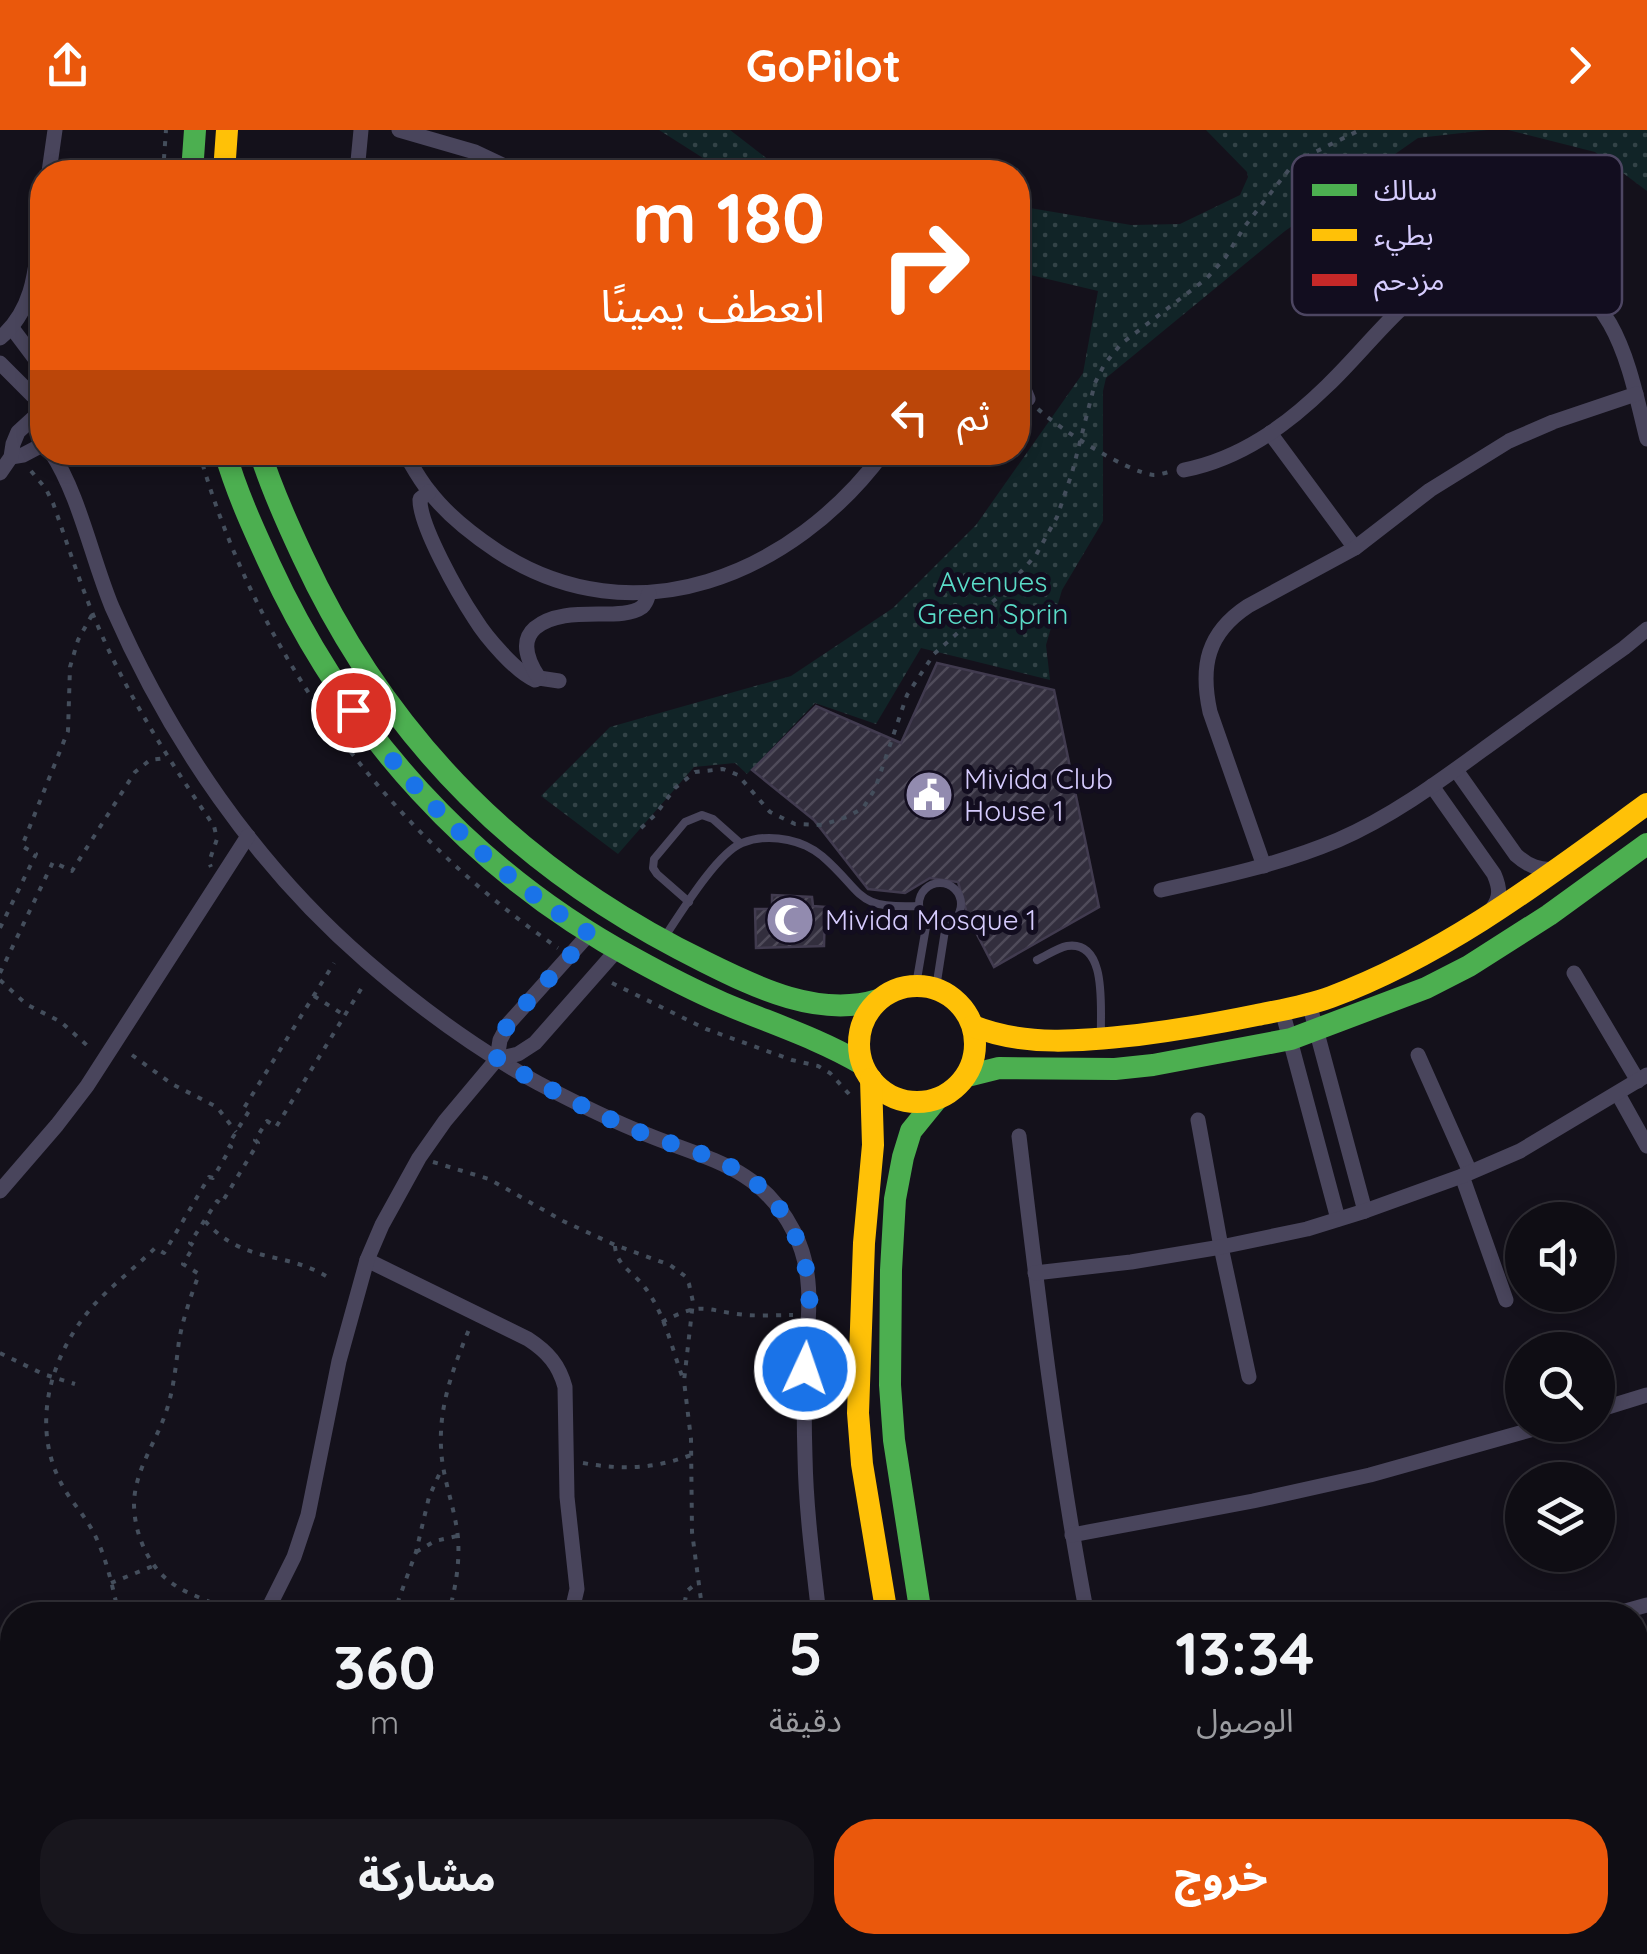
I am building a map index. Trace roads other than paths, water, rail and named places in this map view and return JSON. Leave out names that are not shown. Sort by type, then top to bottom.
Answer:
[{"type":"street","points":[[51,160],[55,130]]},
{"type":"street","points":[[193,160],[195,130]]},
{"type":"street","points":[[225,160],[226,130]]},
{"type":"street","points":[[358,160],[362,130]]},
{"type":"street","points":[[399,130],[464,148],[490,160]]},
{"type":"street","points":[[30,294],[22,315],[6,333],[30,356]]},
{"type":"street","points":[[1184,470],[1229,458],[1270,433],[1328,385],[1396,315]]},
{"type":"street","points":[[1604,315],[1617,334],[1647,439]]},
{"type":"street","points":[[0,362],[30,393]]},
{"type":"street","points":[[1264,866],[1210,712],[1206,690],[1206,664],[1221,629],[1235,615],[1356,548],[1430,490],[1509,442],[1553,422],[1636,394]]},
{"type":"street","points":[[0,473],[11,458],[18,432],[30,420]]},
{"type":"street","points":[[26,423],[30,428]]},
{"type":"street","points":[[1270,433],[1356,548]]},
{"type":"street","points":[[11,458],[30,451]]},
{"type":"street","points":[[58,465],[134,654],[186,748],[248,836],[284,879],[363,959],[450,1028],[497,1059],[612,1120],[737,1169],[761,1187],[780,1209],[796,1235],[806,1263],[810,1292],[805,1464],[817,1602]]},
{"type":"street","points":[[229,465],[270,569],[322,665],[386,754],[463,837],[506,875],[617,950],[723,1002],[818,1039],[867,1072],[884,1092],[901,1100],[937,1099],[954,1090],[967,1076],[976,1043],[974,1026],[959,1002],[926,986],[902,987],[878,1000],[845,1007],[812,1002],[734,976],[661,942],[599,904],[526,850],[472,801],[410,734],[349,647],[300,553],[265,465]]},
{"type":"street","points":[[412,465],[429,492],[480,540],[522,567],[596,590],[649,593],[709,582],[776,553],[842,500],[873,465]]},
{"type":"street","points":[[429,492],[420,498],[426,529],[476,622],[523,674],[531,679],[558,682]]},
{"type":"street","points":[[539,678],[529,661],[526,645],[529,633],[546,619],[630,611],[640,608],[649,593]]},
{"type":"street","points":[[1161,890],[1264,866],[1336,841],[1384,816],[1456,770],[1647,629]]},
{"type":"street","points":[[1456,770],[1522,860],[1542,870],[1564,864]]},
{"type":"street","points":[[1432,786],[1498,882],[1499,898],[1482,919]]},
{"type":"street","points":[[974,1026],[1011,1038],[1101,1038],[1163,1033],[1328,998],[1394,969],[1482,919],[1647,804]]},
{"type":"street","points":[[0,1192],[87,1086],[248,836]]},
{"type":"street","points":[[967,1076],[998,1068],[1154,1066],[1291,1039],[1377,1009],[1469,966],[1647,844]]},
{"type":"street","points":[[272,1602],[294,1557],[308,1514],[338,1361],[367,1260],[390,1208],[418,1158],[497,1059],[500,1040],[509,1022],[590,934]]},
{"type":"street","points":[[497,1059],[518,1054],[534,1043],[617,950]]},
{"type":"street","points":[[1035,1273],[1131,1262],[1307,1229],[1365,1211],[1520,1151],[1642,1078],[1574,972]]},
{"type":"street","points":[[878,1000],[869,1010],[859,1037],[859,1051],[867,1072],[873,1145],[864,1243],[858,1413],[862,1464],[885,1602]]},
{"type":"street","points":[[1309,1003],[1365,1211]]},
{"type":"street","points":[[1282,1010],[1338,1219]]},
{"type":"street","points":[[1418,1055],[1466,1174],[1505,1297]]},
{"type":"street","points":[[1618,1094],[1647,1146]]},
{"type":"street","points":[[918,1602],[894,1440],[890,1385],[891,1270],[894,1199],[903,1157],[911,1131],[937,1099]]},
{"type":"street","points":[[1198,1120],[1249,1377]]},
{"type":"street","points":[[1019,1136],[1035,1273],[1085,1602]]},
{"type":"street","points":[[367,1260],[542,1348],[561,1372],[577,1588],[574,1602]]},
{"type":"street","points":[[1615,1405],[1647,1395]]},
{"type":"street","points":[[1072,1536],[1370,1475],[1505,1437]]},
{"type":"lane","points":[[689,902],[653,868],[654,859],[685,822],[702,815],[713,819],[740,844]]},
{"type":"lane","points":[[661,942],[721,862],[740,844],[776,838],[806,844],[837,870],[859,896],[877,905],[919,906]]},
{"type":"lane","points":[[948,884],[955,889],[961,905],[959,914],[946,924],[927,921],[919,906],[924,890],[931,885],[948,884]]},
{"type":"lane","points":[[926,986],[927,921]]},
{"type":"lane","points":[[926,986],[946,924]]},
{"type":"lane","points":[[1037,960],[1067,946],[1081,948],[1093,957],[1099,971],[1101,1038]]},
{"type":"place","name":"Mivida Club House 1","points":[[929,795]]},
{"type":"place","name":"Mivida Mosque 1","points":[[790,920]]},
{"type":"park label","name":"Avenues Green Sprin","points":[[993,598]]}]
